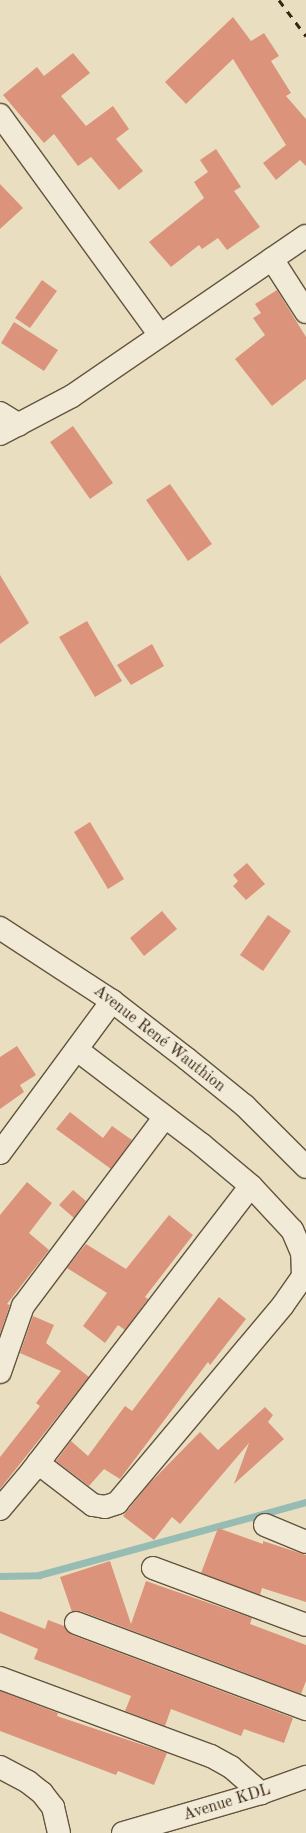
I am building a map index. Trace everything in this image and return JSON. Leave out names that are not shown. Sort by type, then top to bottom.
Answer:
[{"type":"street","points":[[0,114],[160,335]]},
{"type":"street","points":[[0,413],[10,430],[72,396],[306,236]]},
{"type":"street","points":[[272,259],[306,312]]},
{"type":"street","name":"Avenue René Wauthion","points":[[0,928],[112,1001],[245,1106],[306,1167]]},
{"type":"street","points":[[0,1153],[112,1001]]},
{"type":"street","points":[[38,1463],[93,1505],[105,1507],[117,1503],[296,1288],[303,1271],[298,1242],[292,1230],[251,1186],[165,1117],[77,1050]]},
{"type":"street","points":[[0,1372],[23,1306],[165,1117]]},
{"type":"street","points":[[0,1509],[38,1463],[251,1186]]},
{"type":"street","points":[[265,1525],[306,1542]]},
{"type":"street","points":[[153,1568],[306,1625]]},
{"type":"street","points":[[76,1623],[306,1709]]},
{"type":"street","points":[[0,1678],[211,1756],[231,1767],[261,1793]]},
{"type":"street","points":[[0,1767],[28,1782],[42,1793],[53,1807],[59,1833]]},
{"type":"street","name":"Avenue KDL","points":[[123,1833],[261,1793],[306,1777]]},
{"type":"building","points":[[233,17],[251,41],[264,33],[279,56],[271,61],[291,93],[286,96],[306,119],[306,166],[300,160],[276,180],[263,163],[286,145],[233,59],[186,104],[165,82]]},
{"type":"building","points":[[73,53],[90,73],[61,96],[86,126],[113,106],[129,129],[116,139],[143,171],[119,190],[91,157],[78,166],[54,134],[44,143],[3,95],[37,67],[44,76]]},
{"type":"building","points":[[216,149],[241,187],[234,191],[260,227],[227,250],[218,238],[202,249],[199,245],[171,267],[149,242],[204,198],[194,182],[208,172],[200,160]]},
{"type":"building","points":[[0,184],[23,208],[0,229]]},
{"type":"building","points":[[42,280],[57,291],[30,328],[15,318]]},
{"type":"building","points":[[277,290],[306,337],[306,379],[272,406],[235,359],[265,335],[253,318],[261,313],[255,304]]},
{"type":"building","points":[[14,322],[58,350],[44,371],[1,343]]},
{"type":"building","points":[[73,426],[113,483],[90,499],[50,442]]},
{"type":"building","points":[[170,484],[212,544],[188,561],[146,500]]},
{"type":"building","points":[[0,575],[29,623],[0,644]]},
{"type":"building","points":[[87,621],[122,681],[95,697],[59,637]]},
{"type":"building","points":[[152,644],[164,666],[131,685],[117,665]]},
{"type":"building","points":[[90,822],[124,879],[108,889],[74,832]]},
{"type":"building","points":[[247,863],[265,884],[246,900],[233,886],[238,881],[233,875]]},
{"type":"building","points":[[162,911],[177,929],[144,956],[130,938]]},
{"type":"building","points":[[268,915],[291,931],[263,971],[240,955]]},
{"type":"building","points":[[17,1046],[36,1075],[20,1085],[24,1092],[0,1109],[0,1057]]},
{"type":"building","points":[[70,1112],[103,1138],[112,1126],[132,1140],[111,1169],[56,1129]]},
{"type":"building","points":[[27,1182],[52,1203],[29,1233],[49,1250],[7,1304],[10,1305],[0,1334],[0,1215]]},
{"type":"building","points":[[73,1190],[86,1201],[74,1218],[59,1205]]},
{"type":"building","points":[[169,1215],[193,1235],[145,1297],[148,1299],[125,1330],[118,1325],[105,1343],[83,1326],[107,1293],[67,1268],[86,1244],[126,1269]]},
{"type":"building","points":[[219,1297],[246,1319],[210,1365],[208,1362],[120,1479],[104,1469],[89,1486],[56,1461],[71,1441],[88,1456],[125,1406],[132,1411]]},
{"type":"building","points":[[33,1316],[54,1325],[46,1343],[89,1377],[0,1489],[0,1457],[40,1406],[36,1403],[61,1371],[20,1353]]},
{"type":"building","points":[[265,1407],[273,1415],[268,1422],[284,1439],[234,1484],[249,1443],[180,1524],[172,1517],[154,1540],[123,1516],[149,1484],[200,1432],[218,1450]]},
{"type":"building","points":[[218,1528],[263,1544],[263,1541],[306,1555],[306,1602],[262,1588],[260,1595],[201,1573]]},
{"type":"building","points":[[110,1561],[131,1624],[146,1581],[252,1618],[250,1624],[306,1645],[306,1681],[301,1694],[80,1611],[72,1612],[60,1577]]},
{"type":"building","points":[[0,1611],[45,1629],[48,1620],[64,1626],[72,1635],[293,1718],[284,1743],[244,1729],[241,1736],[171,1709],[165,1726],[125,1711],[131,1696],[34,1659],[38,1649],[0,1633]]},
{"type":"building","points":[[0,1691],[58,1713],[57,1716],[167,1753],[154,1785],[118,1771],[116,1775],[0,1731]]},
{"type":"waterway","points":[[0,1576],[39,1575],[306,1502]]},
{"type":"railway","points":[[279,0],[306,36]]}]
